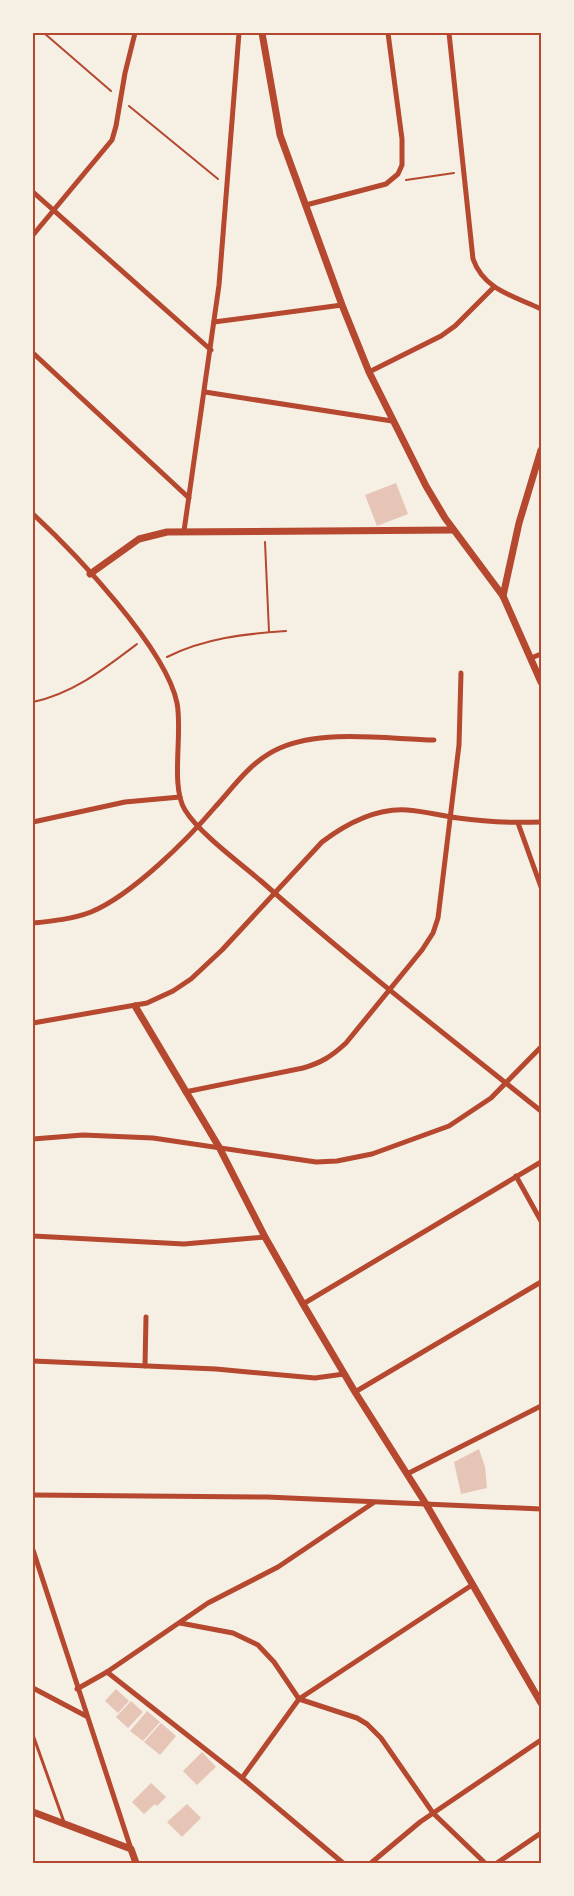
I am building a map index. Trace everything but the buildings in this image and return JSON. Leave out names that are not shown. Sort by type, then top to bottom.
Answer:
[{"type":"street","points":[[33,235],[112,140],[135,33]]},
{"type":"street","points":[[184,531],[211,350],[239,33]]},
{"type":"street","points":[[262,33],[280,135],[369,372],[426,486],[453,530],[502,596],[541,682]]},
{"type":"street","points":[[306,206],[386,184],[398,174],[404,155],[388,33]]},
{"type":"street","points":[[449,33],[477,270],[494,287],[541,309]]},
{"type":"street","points":[[33,192],[211,350]]},
{"type":"street","points":[[369,372],[441,336],[455,326],[494,287]]},
{"type":"street","points":[[214,322],[342,305]]},
{"type":"street","points":[[33,352],[189,498]]},
{"type":"street","points":[[205,392],[392,421]]},
{"type":"street","points":[[502,596],[519,523],[541,450]]},
{"type":"street","points":[[33,514],[90,574],[159,661],[178,706],[180,797],[185,810],[198,826],[391,990],[541,1111]]},
{"type":"street","points":[[90,574],[139,539],[167,532],[453,530]]},
{"type":"street","points":[[531,658],[541,654]]},
{"type":"street","points":[[185,1092],[303,1068],[332,1057],[391,990],[422,950],[433,933],[442,898],[459,745],[461,673]]},
{"type":"street","points":[[33,923],[71,918],[103,906],[125,892],[154,869],[198,826],[246,771],[279,748],[307,740],[334,737],[434,740]]},
{"type":"street","points":[[33,822],[124,802],[180,797]]},
{"type":"street","points":[[33,1023],[135,1006],[161,998],[191,979],[276,894],[322,842],[352,823],[373,814],[406,810],[480,821],[541,822]]},
{"type":"street","points":[[518,823],[541,887]]},
{"type":"street","points":[[135,1006],[219,1147],[303,1304],[355,1392],[426,1504],[541,1702]]},
{"type":"street","points":[[33,1139],[113,1135],[153,1138],[316,1162],[337,1161],[372,1154],[449,1126],[491,1098],[541,1047]]},
{"type":"street","points":[[303,1304],[541,1162]]},
{"type":"street","points":[[516,1176],[541,1221]]},
{"type":"street","points":[[33,1236],[184,1244],[266,1237]]},
{"type":"street","points":[[355,1392],[541,1282]]},
{"type":"street","points":[[146,1317],[146,1366]]},
{"type":"street","points":[[33,1361],[315,1377],[344,1374]]},
{"type":"street","points":[[407,1474],[541,1406]]},
{"type":"street","points":[[33,1495],[213,1496],[541,1509]]},
{"type":"street","points":[[77,1689],[107,1672],[221,1596],[278,1567],[375,1502]]},
{"type":"street","points":[[33,1550],[136,1863]]},
{"type":"street","points":[[242,1778],[299,1699],[472,1585]]},
{"type":"street","points":[[180,1623],[232,1634],[258,1645],[274,1662],[299,1699],[357,1718],[367,1724],[381,1738],[434,1813],[485,1863]]},
{"type":"street","points":[[107,1672],[242,1778],[343,1863]]},
{"type":"street","points":[[33,1688],[86,1716]]},
{"type":"street","points":[[371,1863],[434,1813],[541,1740]]},
{"type":"street","points":[[33,1812],[131,1849]]},
{"type":"street","points":[[497,1863],[541,1833]]},
{"type":"lane","points":[[33,1735],[64,1824]]},
{"type":"path","points":[[44,33],[227,186]]},
{"type":"path","points":[[386,184],[464,171]]},
{"type":"path","points":[[265,531],[269,632]]},
{"type":"path","points":[[159,661],[187,647],[213,640],[286,631]]},
{"type":"path","points":[[33,702],[63,694],[76,687],[100,673],[143,639]]}]
